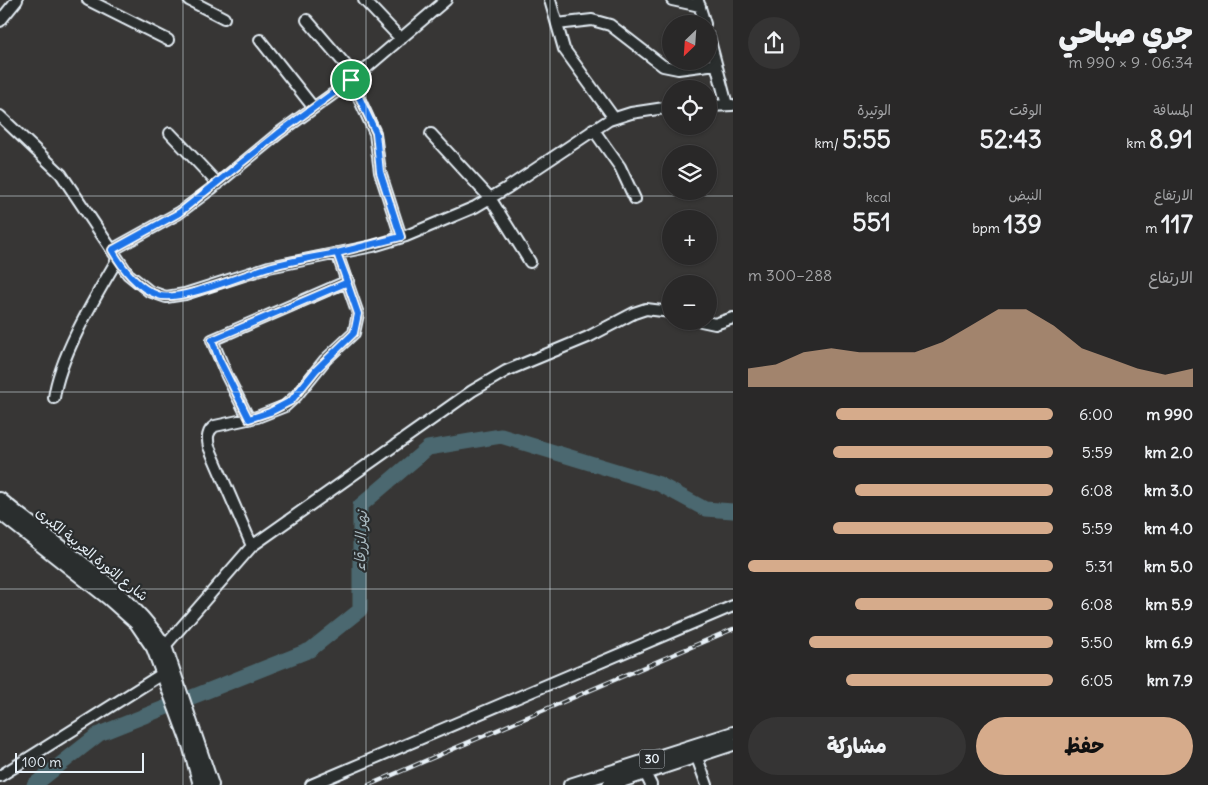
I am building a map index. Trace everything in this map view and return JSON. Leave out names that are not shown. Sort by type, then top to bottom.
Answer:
[{"type":"main road","name":"شارع الثورة العربية الكبرى","points":[[0,499],[127,600],[143,616],[165,646],[177,695]]},
{"type":"main road","name":"شارع الثورة العربية الكبرى","points":[[0,513],[124,611],[147,639],[162,674],[177,695]]},
{"type":"main road","points":[[177,695],[212,785]]},
{"type":"main road","points":[[186,722],[200,785]]},
{"type":"main road","name":"30","points":[[609,785],[732,743]]},
{"type":"main road","name":"30","points":[[570,785],[732,743]]},
{"type":"street","points":[[0,21],[17,0]]},
{"type":"street","points":[[88,0],[168,40]]},
{"type":"street","points":[[189,0],[224,18]]},
{"type":"street","points":[[364,0],[401,39]]},
{"type":"street","points":[[112,250],[179,213],[218,184],[314,107],[353,79],[446,0]]},
{"type":"street","points":[[550,0],[564,50],[614,118]]},
{"type":"street","points":[[672,0],[699,3]]},
{"type":"street","points":[[308,20],[353,79],[376,133],[380,172],[401,237]]},
{"type":"street","points":[[557,24],[592,20],[610,25],[662,65]]},
{"type":"street","points":[[260,40],[314,107]]},
{"type":"street","points":[[717,106],[730,105],[718,70]]},
{"type":"street","points":[[0,116],[52,163],[70,185],[117,260],[138,284],[158,296],[166,297],[185,294],[270,267],[401,237],[446,220],[490,198],[593,129],[614,118],[638,111],[662,108]]},
{"type":"street","points":[[593,129],[620,167],[635,199]]},
{"type":"street","points":[[170,133],[218,184]]},
{"type":"street","points":[[432,134],[490,198],[530,262]]},
{"type":"street","points":[[252,546],[226,490],[207,437],[215,426],[249,419],[270,412],[291,401],[320,365],[354,333],[358,314],[337,253]]},
{"type":"street","points":[[54,398],[60,372],[81,325],[117,260]]},
{"type":"street","points":[[249,419],[219,359],[212,340],[348,282]]},
{"type":"street","points":[[165,646],[252,546],[472,391],[506,371],[588,337],[634,313],[646,309],[662,311]]},
{"type":"street","points":[[717,324],[733,318]]},
{"type":"street","points":[[311,785],[733,606]]},
{"type":"street","points":[[0,776],[162,674]]},
{"type":"street","points":[[696,756],[707,785]]},
{"type":"street","points":[[644,773],[651,785]]},
{"type":"waterway","name":"نهر الزرقاء","points":[[34,785],[99,734],[310,650],[360,610],[360,506],[428,448],[501,436],[659,484],[705,509],[733,511]]},
{"type":"railway","points":[[369,785],[733,629]]},
{"type":"route","points":[[351,80],[259,148],[211,189],[179,213],[142,236],[112,250],[117,260],[138,284],[158,296],[166,297],[185,294],[270,267],[337,253],[348,282],[358,314],[357,328],[348,342],[325,360],[291,401],[285,406],[249,419],[219,359],[212,340],[348,282],[344,272],[337,253],[373,246],[401,237],[380,172],[376,133],[351,80]]}]
